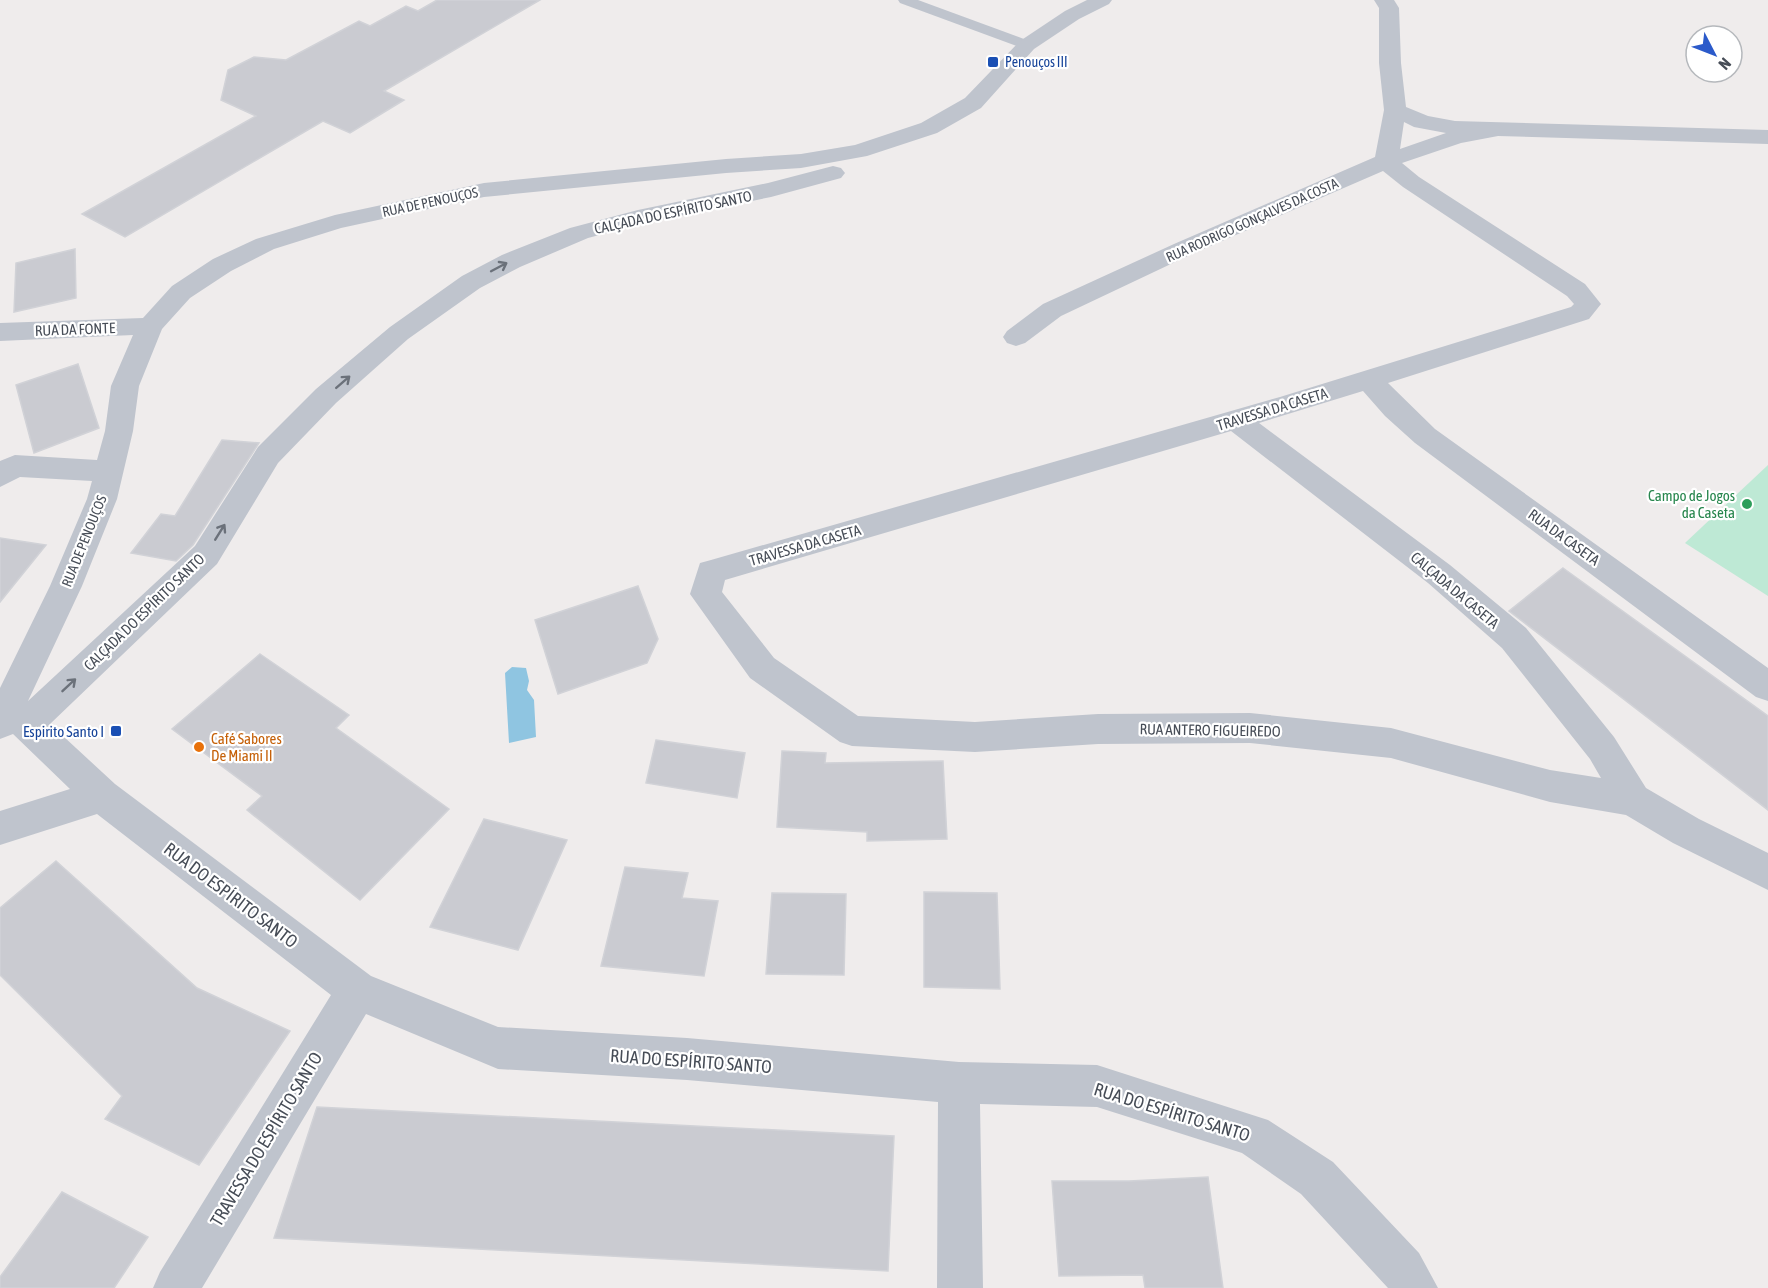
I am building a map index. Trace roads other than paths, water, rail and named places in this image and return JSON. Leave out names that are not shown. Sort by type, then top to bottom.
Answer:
[{"type":"street","name":"RUA DE PENOUÇOS","points":[[12,719],[102,499],[118,431],[125,386],[150,326],[181,292],[222,265],[265,244],[335,222],[484,190],[726,166],[801,161],[859,152],[929,128],[973,102],[1027,45],[1072,15],[1102,0]]},
{"type":"street","points":[[1384,0],[1389,8],[1390,63],[1395,110],[1386,161]]},
{"type":"street","name":"RUA RODRIGO GONÇALVES DA COSTA","points":[[1395,110],[1422,122],[1455,128],[1768,137]]},
{"type":"street","name":"RUA RODRIGO GONÇALVES DA COSTA","points":[[1016,337],[1062,306],[1183,249],[1386,161],[1456,137],[1499,129]]},
{"type":"street","name":"CALÇADA DO ESPÍRITO SANTO","points":[[12,719],[206,555],[268,455],[326,396],[399,333],[471,282],[511,261],[579,233],[638,217],[771,190],[837,171],[859,152]]},
{"type":"street","name":"TRAVESSA DA CASETA","points":[[711,572],[1235,420],[1580,313],[1588,304],[1576,290],[1411,182],[1386,161]]},
{"type":"street","name":"RUA DA FONTE","points":[[0,332],[150,326]]},
{"type":"street","name":"RUA DA CASETA","points":[[1368,379],[1395,409],[1425,436],[1768,687]]},
{"type":"street","name":"CALÇADA DA CASETA","points":[[1235,420],[1439,574],[1514,638],[1602,748],[1633,800]]},
{"type":"street","points":[[0,476],[15,466],[109,471]]},
{"type":"street","name":"RUA ANTERO FIGUEIREDO","points":[[711,572],[706,594],[762,668],[852,730],[975,737],[1098,729],[1250,728],[1391,743],[1550,786],[1633,800],[1686,831],[1768,872]]},
{"type":"street","name":"RUA DO ESPÍRITO SANTO","points":[[12,719],[102,796],[357,990],[498,1048],[687,1059],[959,1083],[1097,1086],[1253,1135],[1317,1178],[1403,1269],[1414,1288]]},
{"type":"street","points":[[0,828],[102,796]]},
{"type":"street","name":"TRAVESSA DO ESPÍRITO SANTO","points":[[176,1288],[357,990]]},
{"type":"street","points":[[959,1083],[960,1288]]},
{"type":"lane","points":[[905,0],[1027,45]]},
{"type":"water","points":[[512,667],[526,668],[529,681],[527,690],[534,700],[536,737],[509,743],[505,673]]},
{"type":"place","name":"Penouços III","points":[[993,62]]},
{"type":"place","name":"Campo de Jogos da Caseta","points":[[1747,504]]},
{"type":"place","name":"Espirito Santo I","points":[[116,731]]},
{"type":"place","name":"Café Sabores De Miami II","points":[[199,747]]}]
